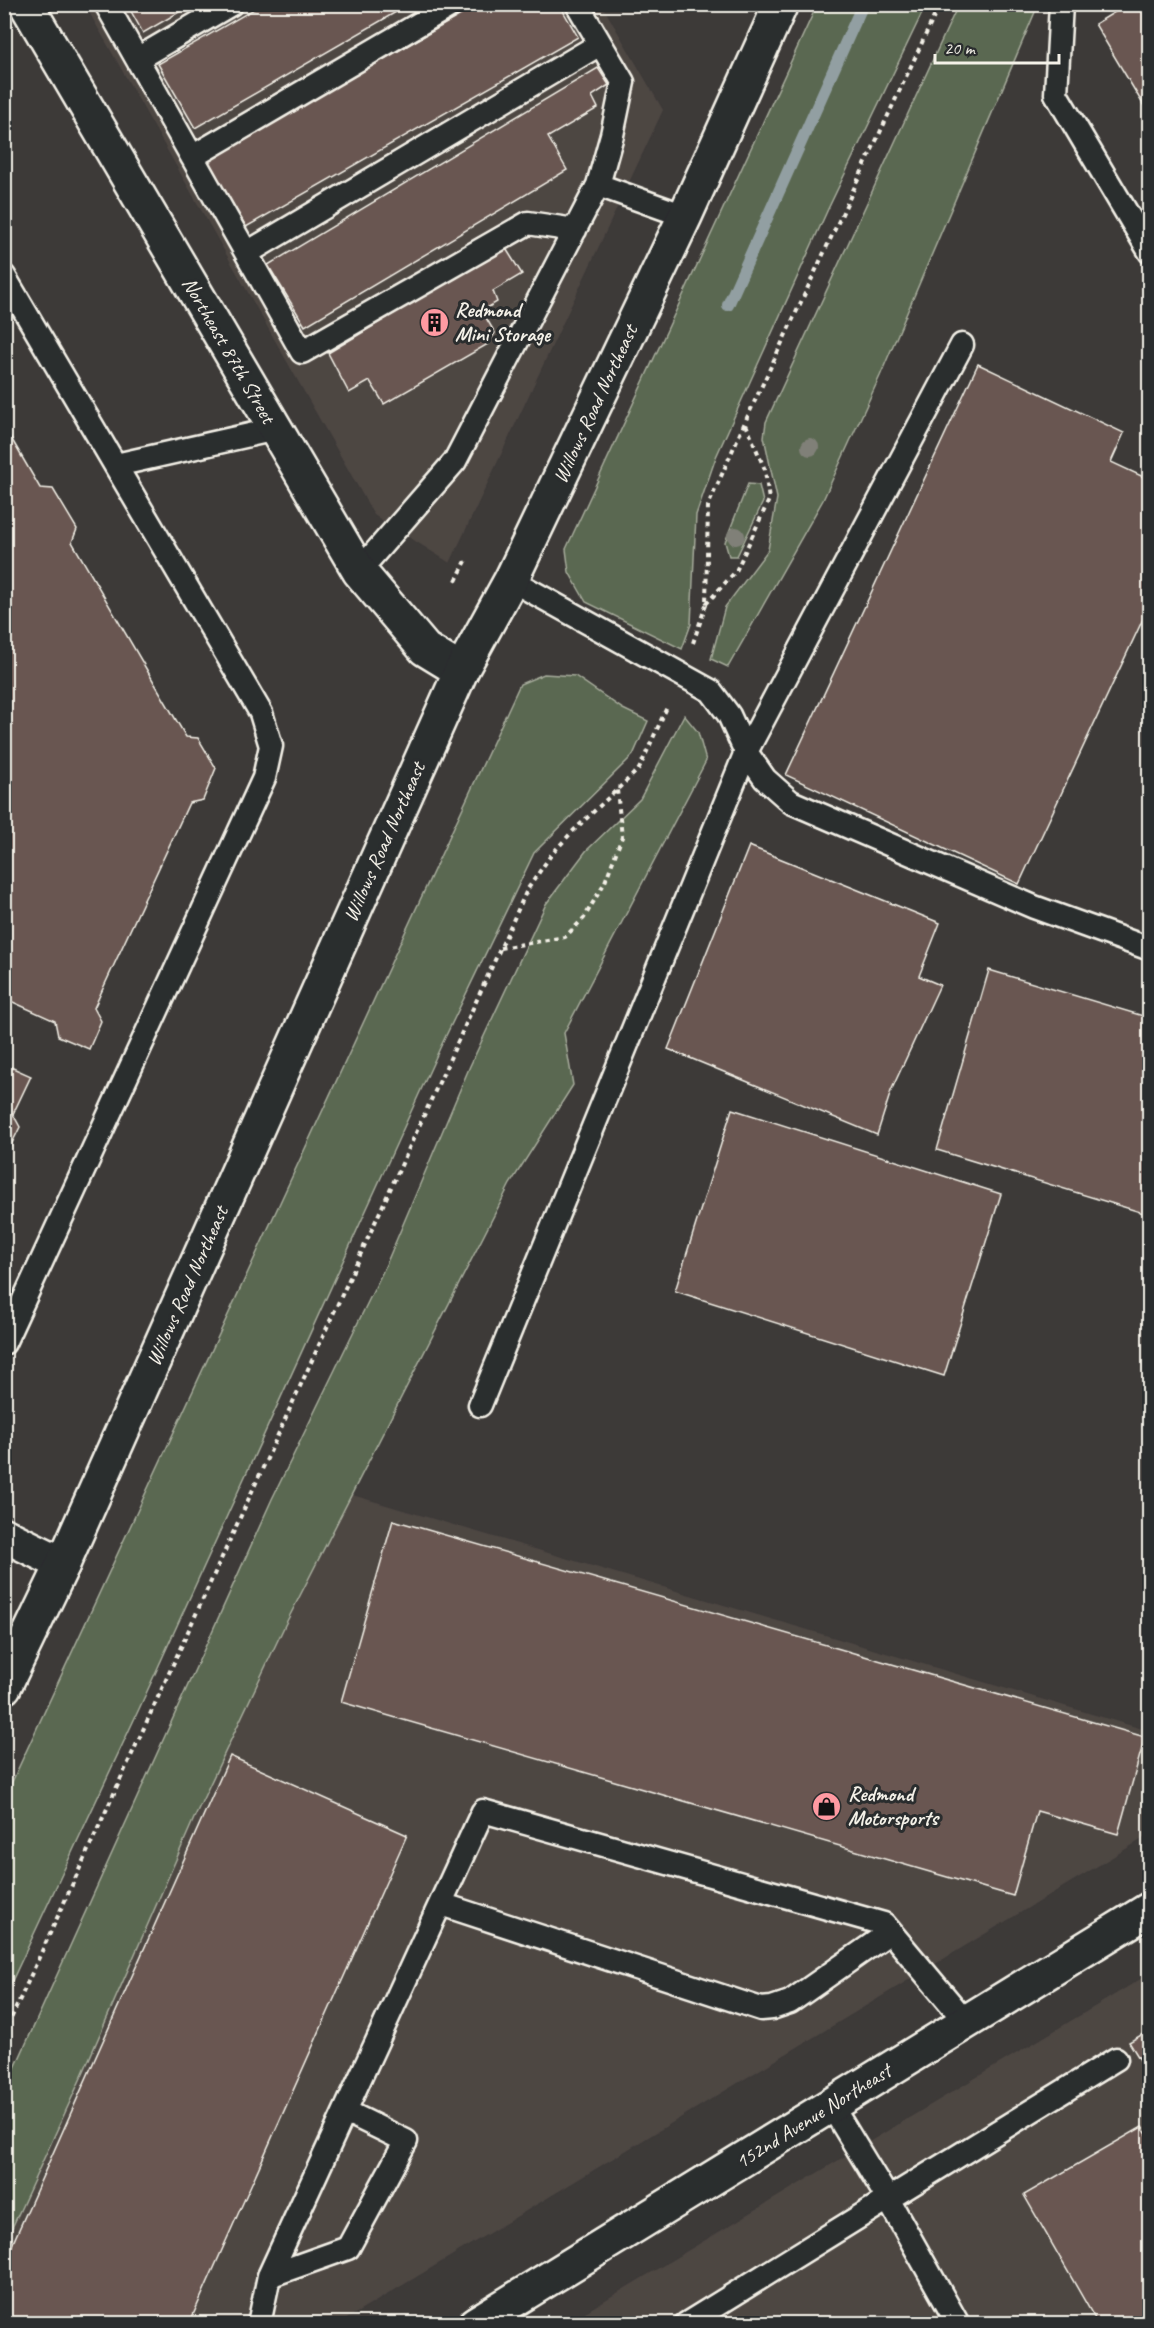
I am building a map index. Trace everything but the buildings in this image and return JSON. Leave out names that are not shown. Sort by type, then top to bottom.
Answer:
[{"type":"street","name":"Northeast 87th Street","points":[[26,4],[359,571],[425,649],[461,671]]},
{"type":"street","name":"Willows Road Northeast","points":[[4,1687],[63,1564],[461,671],[511,580],[685,216],[781,4]]},
{"type":"street","points":[[4,1535],[63,1564]]},
{"type":"street","name":"152nd Avenue Northeast","points":[[476,2324],[1149,1909]]},
{"type":"lane","points":[[106,4],[302,352],[528,223],[575,230]]},
{"type":"lane","points":[[137,59],[231,4]]},
{"type":"lane","points":[[192,157],[453,4]]},
{"type":"lane","points":[[359,571],[455,461],[598,185],[612,135],[623,82],[577,4]]},
{"type":"lane","points":[[1061,4],[1056,94],[1149,252]]},
{"type":"lane","points":[[247,253],[600,44]]},
{"type":"lane","points":[[598,185],[685,216]]},
{"type":"lane","points":[[4,1343],[264,778],[272,746],[261,713],[7,284]]},
{"type":"lane","points":[[480,1405],[746,752],[962,345]]},
{"type":"lane","points":[[116,465],[276,429]]},
{"type":"lane","points":[[511,580],[711,691],[729,715],[746,752],[765,779],[790,802],[1034,908],[1149,949]]},
{"type":"lane","points":[[259,2324],[269,2276],[483,1811],[884,1924],[966,2022]]},
{"type":"lane","points":[[441,1904],[761,2009],[790,2002],[890,1932]]},
{"type":"lane","points":[[686,2324],[1116,2059]]},
{"type":"lane","points":[[831,2105],[888,2199],[958,2324]]},
{"type":"lane","points":[[269,2276],[348,2248],[406,2141],[345,2111]]},
{"type":"path","points":[[690,652],[706,605],[708,506],[940,4]]},
{"type":"path","points":[[706,605],[736,571],[769,500],[765,470],[745,422]]},
{"type":"path","points":[[456,580],[466,561]]},
{"type":"path","points":[[4,2034],[527,890],[551,855],[572,832],[639,769],[671,697]]},
{"type":"path","points":[[500,948],[565,937],[584,918],[605,882],[622,837],[617,789]]},
{"type":"shaded area","name":"Redmond Mini Storage","points":[[85,5],[602,5],[663,110],[450,563],[374,515]]},
{"type":"shaded area","points":[[322,1486],[1149,1731],[1149,1835],[340,2323],[5,2324],[5,2208]]},
{"type":"shaded area","points":[[1149,1974],[1149,2323],[567,2323]]},
{"type":"green space","points":[[817,5],[926,5],[828,209],[716,457],[696,515],[691,624],[682,649],[586,602],[569,572],[566,549]]},
{"type":"green space","points":[[958,5],[1038,5],[880,376],[823,500],[728,667],[711,659],[725,607],[768,550],[777,498],[764,437],[766,422]]},
{"type":"green space","points":[[748,484],[759,485],[763,502],[737,556],[729,556],[725,542]]},
{"type":"green space","points":[[544,674],[575,676],[623,709],[648,721],[633,755],[534,853],[440,1048],[139,1709],[5,1996],[5,1797],[520,684]]},
{"type":"green space","points":[[684,715],[698,732],[706,761],[564,1033],[573,1085],[510,1184],[285,1625],[195,1816],[80,2080],[5,2243],[5,2090],[272,1499],[385,1267],[470,1066],[546,904],[586,851],[640,799]]},
{"type":"waterway","points":[[728,305],[863,4]]},
{"type":"place","name":"Redmond Mini Storage","points":[[434,322]]},
{"type":"place","name":"Redmond Motorsports","points":[[827,1806]]}]
